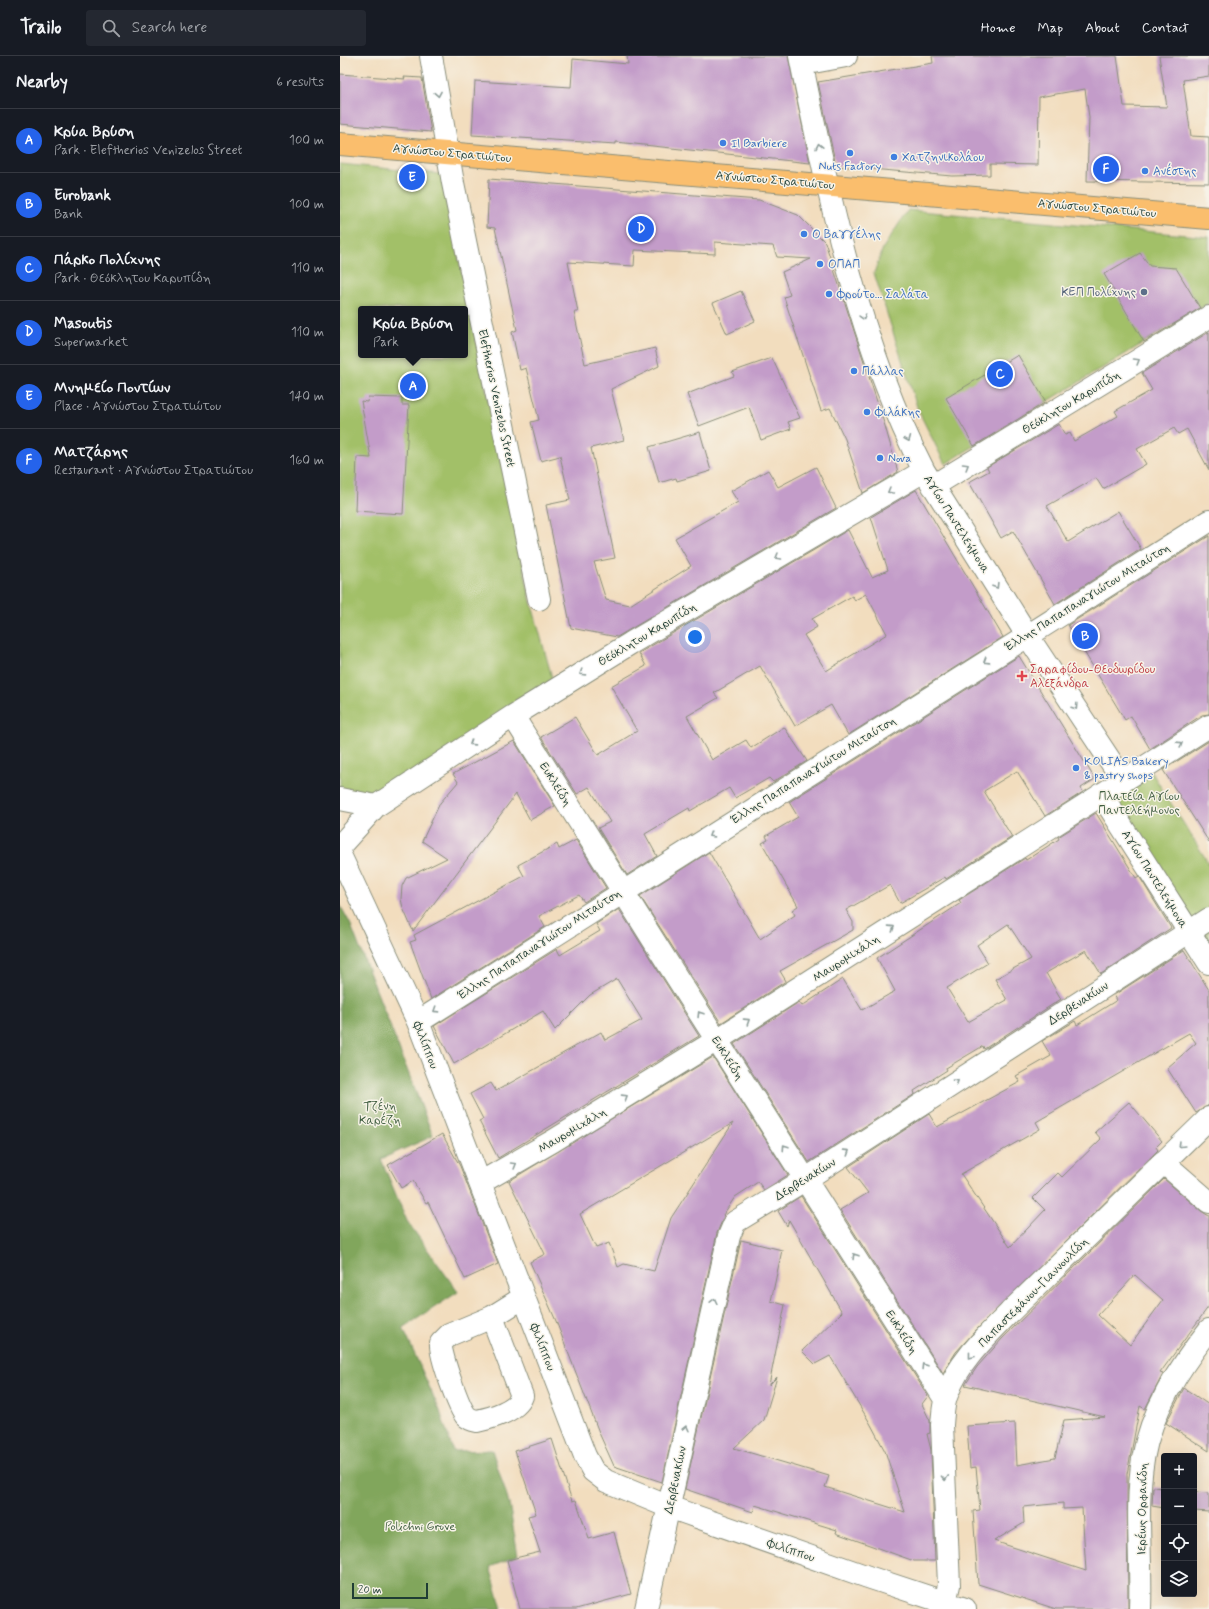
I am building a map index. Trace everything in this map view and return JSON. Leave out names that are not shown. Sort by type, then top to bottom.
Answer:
[{"type":"main road","name":"Αγνώστου Στρατιώτου","points":[[340,144],[1209,218]]},
{"type":"street","name":"Eleftherios Venizelos Street","points":[[431,56],[448,153],[539,599]]},
{"type":"street","points":[[801,60],[846,56]]},
{"type":"street","name":"Αγίου Παντελεήμονα","points":[[801,60],[827,185],[873,350],[900,420],[928,479],[1027,635],[1123,780]]},
{"type":"street","name":"Θεόκλητου Καρυπίδη","points":[[340,846],[376,806],[514,716],[631,643],[928,479],[1209,317]]},
{"type":"street","name":"Έλλης Παπαπαναγιώτου Μιταύτση","points":[[418,1022],[1209,520]]},
{"type":"street","name":"Ευκλείδη","points":[[514,716],[717,1040],[945,1399]]},
{"type":"street","name":"Μαυρομιχάλη","points":[[480,1183],[554,1141],[717,1040],[1209,726]]},
{"type":"street","name":"Αγίου Παντελεήμονα","points":[[1101,794],[1209,963]]},
{"type":"street","points":[[340,799],[376,806]]},
{"type":"street","name":"Φιλίππου","points":[[340,855],[418,1022],[588,1464],[606,1481],[669,1507],[943,1606],[965,1609]]},
{"type":"street","name":"Δερβενακίων","points":[[646,1609],[729,1236],[735,1222],[806,1179],[1209,919]]},
{"type":"street","name":"Παπαστεφάνου-Γιαννουλίδη","points":[[943,1606],[948,1589],[949,1578],[942,1425],[945,1399],[951,1384],[985,1339],[1209,1118]]},
{"type":"street","points":[[1163,1162],[1209,1202]]},
{"type":"street","points":[[492,1317],[522,1396],[520,1402],[512,1409],[477,1421],[471,1420],[463,1412],[440,1349],[444,1338],[492,1317],[524,1297]]},
{"type":"street","name":"Ιερέως Ορφανίδη","points":[[1140,1609],[1141,1478],[1147,1439],[1158,1408],[1178,1372],[1209,1330]]},
{"type":"green space","points":[[340,164],[441,174],[530,598],[554,685],[376,806],[340,799]]},
{"type":"green space","points":[[908,210],[1209,237],[1209,303],[945,464],[918,410],[874,273],[883,248]]},
{"type":"green space","name":"Πλατεία Αγίου Παντελεήμονος","points":[[1147,765],[1209,864],[1209,963],[1101,794]]},
{"type":"green space","name":"Polichni Grove","points":[[340,905],[350,923],[433,1136],[381,1159],[407,1221],[458,1292],[403,1328],[440,1411],[453,1451],[492,1450],[509,1503],[518,1556],[490,1567],[502,1609],[340,1609]]},
{"type":"building","points":[[627,56],[788,56],[810,163],[616,142],[616,144],[472,135],[475,81],[571,87],[573,59],[628,64]]},
{"type":"building","points":[[932,56],[1117,56],[1124,106],[1167,107],[1159,56],[1209,56],[1209,76],[1183,80],[1191,136],[1209,137],[1209,183],[1087,181],[1089,117],[1085,89],[1039,97],[1038,165],[990,164],[990,175],[952,176],[836,166],[818,82],[933,63]]},
{"type":"building","points":[[340,74],[405,79],[404,77],[422,78],[431,132],[340,124]]},
{"type":"building","points":[[489,179],[759,200],[798,215],[825,242],[885,426],[898,472],[863,493],[845,439],[830,408],[821,411],[784,297],[790,295],[782,272],[811,259],[777,257],[773,246],[715,242],[715,254],[635,250],[634,266],[568,262],[578,312],[574,312],[585,364],[655,348],[659,366],[611,389],[624,440],[591,448],[615,558],[594,562],[606,600],[630,605],[691,566],[675,538],[738,502],[731,491],[768,470],[778,487],[816,467],[836,508],[617,637],[571,628],[546,505],[570,500],[560,456],[541,461],[531,422],[539,420],[526,368],[520,370],[512,332],[517,330],[495,228],[487,227]]},
{"type":"building","points":[[1140,253],[1150,266],[1176,268],[1200,308],[1144,342],[1104,274]]},
{"type":"building","points":[[741,291],[755,321],[727,334],[713,303]]},
{"type":"building","points":[[1209,332],[1209,470],[1187,429],[1178,434],[1174,428],[1137,449],[1146,464],[1103,489],[1096,478],[1047,506],[1068,542],[1118,511],[1141,549],[1055,604],[1013,531],[1001,538],[969,482],[989,471],[987,467],[1059,424],[1065,435],[1070,433],[1074,441],[1118,416],[1115,411],[1152,390],[1142,373]]},
{"type":"building","points":[[1018,355],[1046,402],[974,446],[946,398]]},
{"type":"building","points":[[772,358],[800,418],[788,422],[791,429],[761,440],[749,407],[699,426],[687,394],[734,376],[732,372]]},
{"type":"building","points":[[368,397],[402,398],[402,405],[409,405],[403,514],[355,511],[357,457],[371,458],[361,401],[367,402]]},
{"type":"building","points":[[700,432],[711,471],[677,481],[676,478],[659,483],[649,447]]},
{"type":"building","points":[[916,490],[1003,637],[848,735],[831,705],[795,726],[760,666],[714,693],[718,698],[687,716],[712,760],[746,740],[751,748],[784,727],[807,761],[773,782],[769,778],[735,798],[729,788],[690,811],[689,808],[645,834],[657,856],[627,875],[598,828],[610,822],[589,787],[577,794],[541,737],[575,717],[598,755],[637,731],[611,686],[646,666],[639,653],[848,530],[872,577],[888,570],[871,517]],"holes":[[[866,594],[887,634],[826,671],[804,635],[817,627],[812,619],[852,596],[855,600]]]},
{"type":"building","points":[[1209,536],[1209,714],[1202,715],[1150,749],[1131,716],[1125,720],[1068,625]]},
{"type":"building","points":[[1019,656],[1095,779],[1081,788],[1083,792],[1045,816],[1017,771],[984,791],[1012,837],[946,879],[945,877],[900,903],[890,885],[846,910],[853,922],[853,930],[780,971],[786,981],[721,1023],[640,896],[709,852],[760,939],[795,915],[792,910],[798,906],[762,843],[768,840],[766,836],[798,817],[789,802]]},
{"type":"building","points":[[514,741],[555,806],[530,820],[516,794],[413,931],[403,908],[401,899],[402,886],[406,878],[447,858],[422,841],[440,803],[458,782],[453,774]]},
{"type":"building","points":[[1209,741],[1209,842],[1163,770]]},
{"type":"building","points":[[1096,813],[1136,878],[1139,876],[1171,928],[1101,974],[1086,950],[1046,973],[1061,999],[984,1049],[983,1046],[946,1068],[947,1070],[914,1091],[915,1094],[809,1162],[734,1044],[799,1002],[802,1006],[843,979],[862,1010],[895,991],[877,958],[961,903],[959,900],[1025,858],[1026,860],[1059,839],[1058,837]],"holes":[[[1008,924],[1031,959],[995,979],[1007,1000],[968,1022],[947,988],[988,963],[977,945]]]},
{"type":"building","points":[[576,840],[606,888],[584,902],[579,895],[539,916],[545,927],[431,999],[410,942],[416,940],[414,935],[524,876],[518,865],[557,844],[559,849]]},
{"type":"building","points":[[619,909],[699,1036],[498,1158],[479,1121],[483,1119],[470,1094],[491,1083],[496,1091],[601,1032],[605,1040],[642,1020],[617,979],[590,995],[555,1030],[543,1011],[454,1064],[434,1026],[557,949],[560,955],[600,931],[596,924]]},
{"type":"building","points":[[1184,950],[1209,990],[1209,1105],[1196,1113],[1167,1068],[1196,1043],[1189,1033],[1036,1122],[1040,1129],[961,1174],[1010,1247],[1045,1210],[1033,1198],[1058,1173],[1062,1177],[1101,1139],[1095,1132],[1129,1102],[1162,1141],[1156,1147],[1158,1150],[975,1331],[956,1352],[943,1373],[840,1210],[868,1193],[848,1167],[929,1114],[937,1127],[1020,1082],[1016,1076],[1051,1056],[1042,1041],[1075,1021],[1077,1025],[1117,1000],[1114,995]]},
{"type":"building","points":[[713,1057],[788,1175],[764,1190],[758,1182],[735,1197],[723,1215],[724,1216],[717,1233],[662,1482],[614,1466],[600,1435],[556,1321],[530,1262],[545,1254],[509,1181]],"holes":[[[733,1123],[671,1218],[654,1271],[624,1264],[618,1267],[609,1243],[596,1248],[580,1214]]]},
{"type":"building","points":[[442,1134],[460,1166],[498,1264],[465,1279],[428,1202],[426,1203],[413,1181],[401,1188],[388,1165]]},
{"type":"building","points":[[1164,1179],[1201,1211],[1209,1216],[1209,1306],[1160,1373],[1163,1374],[1145,1409],[1140,1406],[1127,1474],[1128,1609],[1056,1609],[978,1584],[973,1511],[980,1510],[976,1467],[970,1468],[967,1426],[1015,1423],[1017,1465],[1055,1458],[1064,1420],[1105,1417],[965,1385],[977,1367],[1002,1339]],"holes":[[[1135,1275],[1163,1300],[1130,1345],[1098,1315]],[[1063,1503],[1063,1509],[1082,1508],[1086,1571],[994,1541],[1024,1523],[1023,1507]]]},
{"type":"building","points":[[801,1196],[928,1396],[922,1404],[930,1421],[930,1433],[927,1434],[931,1450],[935,1561],[914,1561],[836,1533],[837,1530],[755,1505],[753,1512],[685,1489],[741,1240],[782,1250],[771,1301],[785,1305],[769,1385],[777,1377],[764,1420],[734,1448],[829,1476],[825,1487],[905,1512],[885,1451],[830,1356],[815,1364],[802,1351],[842,1312],[789,1220],[787,1226],[778,1211]]},
{"type":"building","points":[[1184,1388],[1209,1405],[1209,1451],[1166,1423]]},
{"type":"building","points":[[552,1439],[572,1501],[576,1500],[589,1539],[614,1532],[631,1594],[576,1609],[520,1609],[507,1560],[540,1552],[528,1516],[536,1514],[515,1451]]},
{"type":"building","points":[[1153,1487],[1161,1488],[1161,1508],[1152,1506]]},
{"type":"building","points":[[1197,1492],[1209,1493],[1209,1512],[1197,1511]]},
{"type":"place","name":"Il Barbiere","points":[[723,143]]},
{"type":"place","name":"Nuts Factory","points":[[850,153]]},
{"type":"place","name":"Χατζηνικολάου","points":[[894,157]]},
{"type":"place","name":"Ματζάρης","points":[[1106,169]]},
{"type":"place","name":"Ανέστης","points":[[1145,171]]},
{"type":"place","name":"Μνημείο Ποντίων","points":[[412,177]]},
{"type":"place","name":"Masoutis","points":[[641,229]]},
{"type":"place","name":"Ο Βαγγέλης","points":[[804,234]]},
{"type":"place","name":"ΟΠΑΠ","points":[[820,264]]},
{"type":"place","name":"ΚΕΠ Πολίχνης","points":[[1144,292]]},
{"type":"place","name":"Φρούτο... Σαλάτα","points":[[829,294]]},
{"type":"place","name":"Πάλλας","points":[[854,371]]},
{"type":"place","name":"Πάρκο Πολίχνης","points":[[1000,374]]},
{"type":"place","name":"Κρύα Βρύση","points":[[413,386]]},
{"type":"place","name":"Φιλάκης","points":[[867,412]]},
{"type":"place","name":"Nova","points":[[880,458]]},
{"type":"place","name":"Eurobank","points":[[1085,636]]},
{"type":"place","name":"Σαραφίδου-Θεοδωρίδου Αλεξάνδρα","points":[[1022,676]]},
{"type":"place","name":"KOLIAS Bakery & pastry shops","points":[[1076,768]]},
{"type":"park label","name":"Τζένη Καρέζη","points":[[380,1113]]}]
